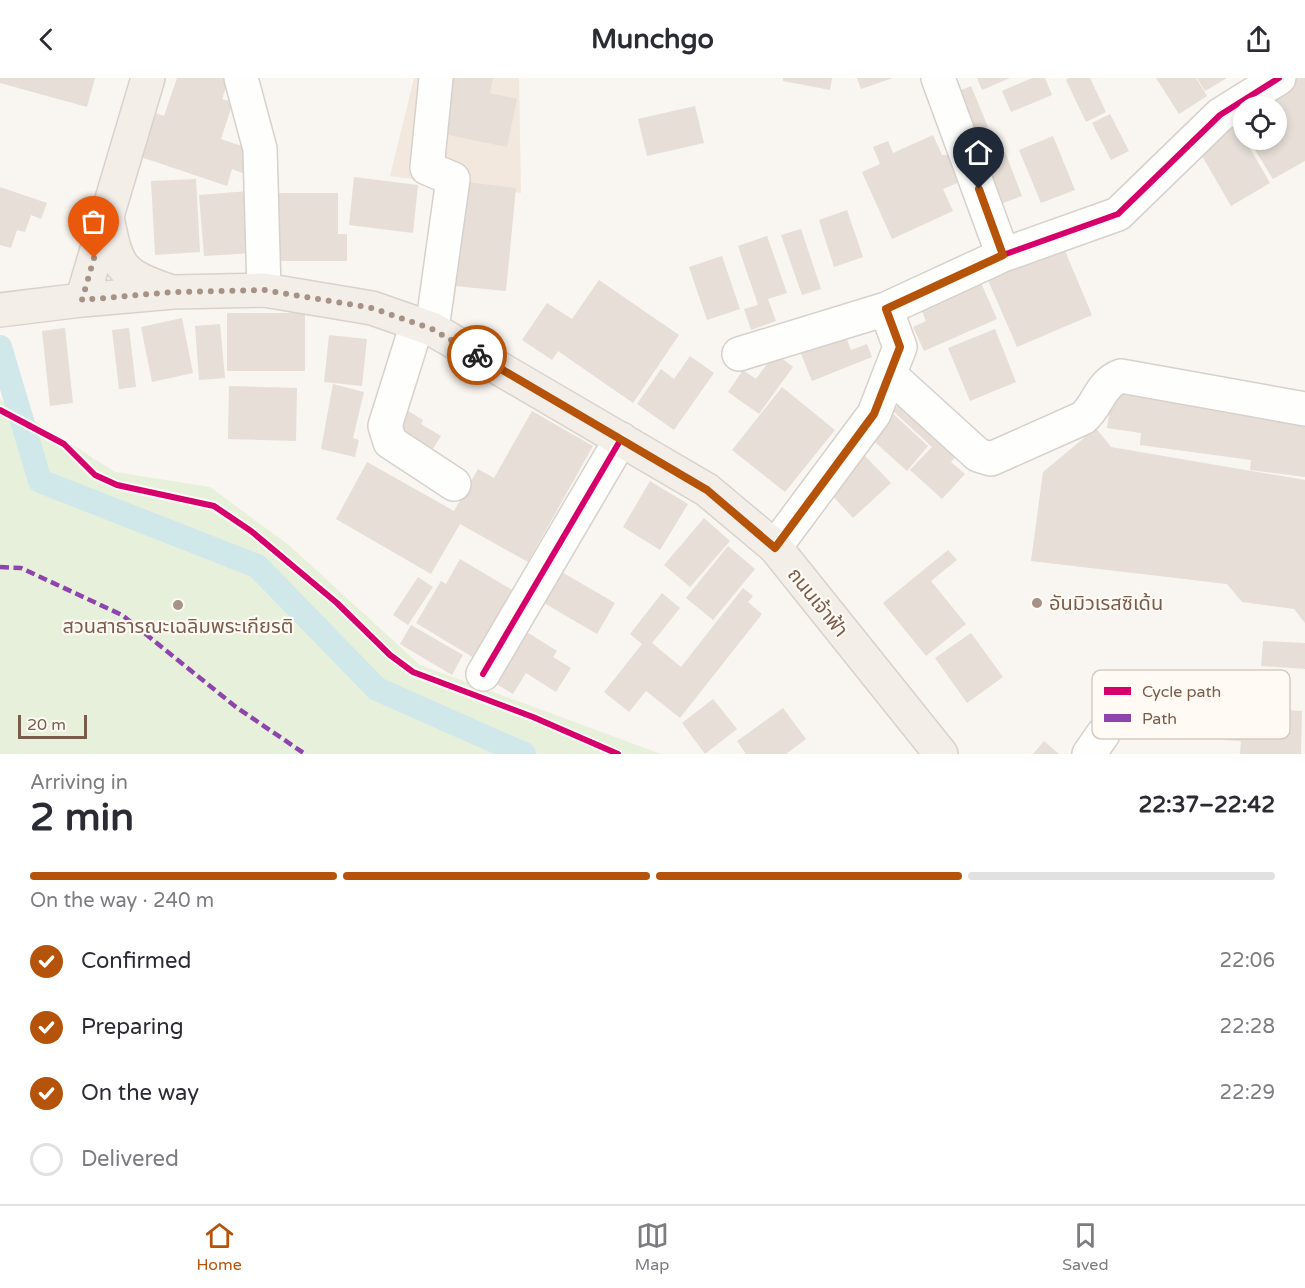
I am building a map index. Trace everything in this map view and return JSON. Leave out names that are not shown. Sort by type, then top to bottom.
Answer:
[{"type":"main road","points":[[82,300],[148,78]]},
{"type":"main road","points":[[107,217],[114,249],[126,269],[135,279],[173,292]]},
{"type":"main road","name":"ถนนเจ้าฟ้า","points":[[11,309],[173,292],[264,290],[372,308],[425,326],[707,490],[775,548],[940,754]]},
{"type":"street","points":[[241,78],[260,148],[264,290]]},
{"type":"street","points":[[436,78],[427,168],[453,179],[425,326],[385,426],[390,442],[454,484]]},
{"type":"street","points":[[938,78],[1003,255]]},
{"type":"street","points":[[739,354],[886,309],[1003,255],[1118,214],[1220,115],[1279,78]]},
{"type":"street","points":[[775,548],[874,414],[900,347],[886,309]]},
{"type":"street","points":[[890,375],[975,452],[987,458],[1001,457],[1083,418],[1094,407],[1106,383],[1121,376],[1305,409]]},
{"type":"street","points":[[483,674],[621,439]]},
{"type":"shaded area","points":[[414,78],[519,78],[521,193],[469,185],[454,305],[426,292],[441,183],[390,176]]},
{"type":"green space","name":"สวนสาธารณะเฉลิมพระเกียรติ","points":[[0,399],[115,472],[210,487],[290,546],[420,665],[661,754],[0,754]]},
{"type":"building","points":[[0,78],[95,78],[87,107],[0,83]]},
{"type":"building","points":[[177,78],[229,78],[222,99],[233,102],[221,139],[256,151],[248,175],[232,169],[227,186],[141,157],[155,113],[164,116]]},
{"type":"building","points":[[450,78],[493,78],[490,93],[517,99],[507,147],[439,133]]},
{"type":"building","points":[[783,78],[832,78],[830,90],[783,81]]},
{"type":"building","points":[[857,78],[893,78],[861,89]]},
{"type":"building","points":[[977,78],[1010,78],[982,90]]},
{"type":"building","points":[[1032,78],[1045,78],[1052,95],[1011,112],[1002,91]]},
{"type":"building","points":[[1090,78],[1106,112],[1086,122],[1066,80]]},
{"type":"building","points":[[1156,78],[1196,78],[1207,96],[1179,114]]},
{"type":"building","points":[[1197,78],[1227,78],[1205,91]]},
{"type":"building","points":[[1288,78],[1305,78],[1305,161],[1273,179],[1255,150],[1287,150],[1287,96],[1258,96]]},
{"type":"building","points":[[971,86],[988,127],[966,136],[950,95]]},
{"type":"building","points":[[695,106],[704,143],[647,156],[638,119]]},
{"type":"building","points":[[1110,114],[1129,151],[1111,160],[1092,123]]},
{"type":"building","points":[[1233,119],[1233,150],[1251,150],[1270,183],[1231,206],[1198,149]]},
{"type":"building","points":[[933,135],[942,155],[950,155],[962,181],[943,189],[953,211],[892,239],[862,172],[880,164],[873,147],[888,141],[893,153]]},
{"type":"building","points":[[1053,136],[1075,190],[1041,203],[1019,150]]},
{"type":"building","points":[[1005,152],[1022,196],[995,206],[978,162]]},
{"type":"building","points":[[354,177],[418,185],[413,233],[349,225]]},
{"type":"building","points":[[196,179],[200,252],[155,255],[151,181]]},
{"type":"building","points":[[466,182],[516,188],[506,291],[455,286]]},
{"type":"building","points":[[0,187],[47,203],[41,219],[31,215],[25,232],[17,230],[11,248],[0,245]]},
{"type":"building","points":[[249,191],[254,253],[204,256],[199,195]]},
{"type":"building","points":[[268,193],[338,193],[338,234],[347,234],[347,261],[268,261]]},
{"type":"building","points":[[847,210],[863,257],[834,267],[819,220]]},
{"type":"building","points":[[801,229],[821,289],[802,295],[781,235]]},
{"type":"building","points":[[767,236],[787,293],[768,299],[776,321],[751,330],[744,309],[758,305],[738,246]]},
{"type":"building","points":[[1060,239],[1092,315],[1017,347],[984,271]]},
{"type":"building","points":[[722,256],[740,309],[707,320],[689,267]]},
{"type":"building","points":[[599,280],[679,335],[633,403],[558,351],[552,360],[522,340],[547,303],[572,319]]},
{"type":"building","points":[[981,283],[997,319],[924,351],[913,327],[926,321],[921,309]]},
{"type":"building","points":[[227,313],[305,313],[305,371],[227,371]]},
{"type":"building","points":[[182,318],[193,373],[152,382],[141,327]]},
{"type":"building","points":[[220,324],[225,378],[199,380],[195,326]]},
{"type":"building","points":[[842,326],[851,350],[867,344],[872,357],[812,381],[797,344]]},
{"type":"building","points":[[65,328],[73,403],[50,406],[42,331]]},
{"type":"building","points":[[129,328],[136,387],[119,389],[112,330]]},
{"type":"building","points":[[995,329],[1016,382],[970,401],[948,348]]},
{"type":"building","points":[[329,335],[367,339],[362,386],[324,382]]},
{"type":"building","points":[[775,353],[793,367],[759,414],[728,392],[743,370],[756,379]]},
{"type":"building","points":[[690,356],[714,373],[674,430],[637,404],[661,369],[674,379]]},
{"type":"building","points":[[333,384],[364,392],[353,438],[359,440],[355,457],[321,449]]},
{"type":"building","points":[[229,386],[297,388],[296,441],[228,439]]},
{"type":"building","points":[[782,387],[835,430],[785,492],[732,450]]},
{"type":"building","points":[[1112,393],[1305,420],[1305,477],[1250,470],[1251,460],[1140,445],[1141,433],[1107,428]]},
{"type":"building","points":[[907,395],[964,448],[951,462],[965,474],[942,499],[910,470],[932,447],[893,411]]},
{"type":"building","points":[[400,406],[423,420],[421,424],[441,436],[433,449],[390,423]]},
{"type":"building","points":[[889,410],[928,446],[907,471],[867,435]]},
{"type":"building","points":[[532,411],[593,446],[528,562],[460,524],[431,574],[336,519],[367,462],[454,511],[478,469],[494,478]]},
{"type":"building","points":[[1096,428],[1111,447],[1305,480],[1305,623],[1294,609],[1242,602],[1227,584],[1031,561],[1043,472]]},
{"type":"building","points":[[865,456],[891,483],[853,518],[828,491]]},
{"type":"building","points":[[650,481],[688,504],[660,550],[623,527]]},
{"type":"building","points":[[704,518],[730,541],[690,587],[664,565]]},
{"type":"building","points":[[728,546],[755,569],[713,620],[686,598]]},
{"type":"building","points":[[948,550],[957,560],[931,581],[966,624],[926,656],[883,603]]},
{"type":"building","points":[[460,559],[519,594],[479,661],[416,623],[441,581],[446,584]]},
{"type":"building","points":[[555,568],[615,603],[597,634],[537,599]]},
{"type":"building","points":[[418,577],[433,587],[408,625],[393,615]]},
{"type":"building","points":[[743,588],[753,596],[748,602],[762,614],[680,718],[646,691],[629,712],[604,692],[642,644],[630,634],[662,593],[680,608],[652,643],[681,667]]},
{"type":"building","points":[[411,625],[463,655],[452,675],[400,644]]},
{"type":"building","points":[[522,629],[557,651],[553,657],[571,668],[556,692],[526,673],[513,694],[490,680]]},
{"type":"building","points":[[971,633],[1003,677],[967,703],[935,658]]},
{"type":"building","points":[[1263,641],[1305,643],[1305,669],[1261,666]]},
{"type":"building","points":[[713,699],[737,729],[705,754],[682,723]]},
{"type":"building","points":[[783,708],[806,739],[786,754],[746,754],[737,741]]},
{"type":"building","points":[[1290,710],[1302,711],[1301,754],[1240,754],[1241,741],[1224,740],[1290,739]]},
{"type":"building","points":[[1044,741],[1059,754],[1033,754]]},
{"type":"waterway","points":[[0,347],[40,481],[257,566],[377,689],[524,754]]},
{"type":"marked path","points":[[0,567],[21,568],[122,615],[236,707],[305,754]]},
{"type":"cycle path","points":[[775,547],[874,414],[900,347],[886,309],[1003,255],[1118,214],[1220,115],[1279,78]]},
{"type":"cycle path","points":[[0,410],[64,444],[95,475],[117,485],[214,506],[251,531],[337,603],[390,655],[413,672],[533,717],[618,754]]},
{"type":"cycle path","points":[[483,674],[621,439]]},
{"type":"way so far","points":[[94,258],[82,300],[173,292],[264,290],[372,308],[432,329],[477,355]]},
{"type":"place","name":"อันมิวเรสซิเด้น","points":[[1037,603]]},
{"type":"place","name":"สวนสาธารณะเฉลิมพระเกียรติ","points":[[178,605]]},
{"type":"route","points":[[477,355],[707,490],[775,548],[874,414],[900,347],[886,309],[1003,255],[979,189]]}]
